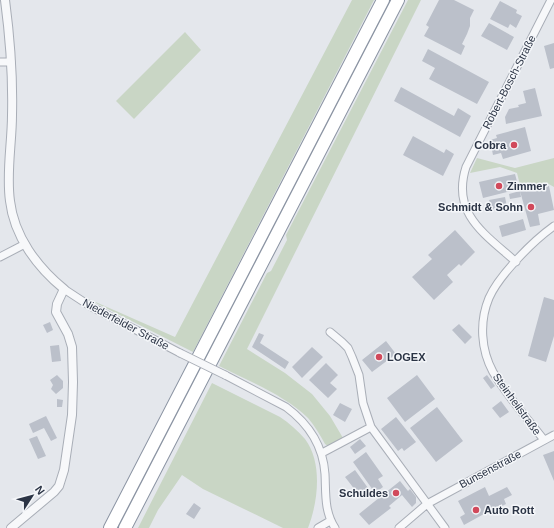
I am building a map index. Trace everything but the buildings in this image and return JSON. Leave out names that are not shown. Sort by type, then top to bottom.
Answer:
[{"type":"highway","points":[[110,528],[382,0]]},
{"type":"highway","points":[[125,528],[398,0]]},
{"type":"street","name":"Niederfelder Straße","points":[[5,0],[11,62],[12,103],[9,181],[10,200],[15,223],[25,244],[46,273],[64,289],[90,306],[286,407],[294,413],[312,433],[322,453],[325,474],[326,504],[330,521],[335,528]]},
{"type":"street","name":"Robert-Bosch-Straße","points":[[516,262],[475,225],[464,206],[461,186],[466,167],[551,0]]},
{"type":"street","points":[[0,62],[11,62]]},
{"type":"street","name":"Steinheilstraße","points":[[544,440],[493,371],[485,351],[483,338],[485,314],[489,298],[501,280],[530,246],[554,226]]},
{"type":"street","points":[[0,257],[25,244]]},
{"type":"street","points":[[11,528],[54,492],[59,486],[64,470],[72,415],[73,382],[72,347],[68,334],[56,312],[57,304],[64,289]]},
{"type":"street","points":[[330,332],[342,342],[352,357],[359,375],[363,403],[371,427],[445,528]]},
{"type":"street","points":[[322,453],[371,427]]},
{"type":"street","name":"Bunsenstraße","points":[[399,528],[427,504],[554,435]]},
{"type":"street","points":[[318,528],[330,521]]},
{"type":"green space","points":[[352,0],[374,0],[193,352],[82,296],[175,337]]},
{"type":"green space","points":[[408,0],[421,0],[247,349],[285,373],[312,394],[330,416],[343,438],[328,446],[325,444],[311,421],[299,410],[266,389],[219,366],[267,273],[271,271],[287,240],[286,235]]},
{"type":"green space","points":[[185,32],[201,50],[134,119],[116,101]]},
{"type":"green space","points":[[477,158],[515,168],[554,158],[554,187],[547,183],[521,189],[517,173],[500,167],[470,173]]},
{"type":"green space","points":[[212,383],[280,417],[305,439],[311,449],[314,459],[317,483],[314,506],[308,528],[283,528],[203,489],[182,475],[158,510],[149,528],[138,528]]},
{"type":"place","name":"Cobra","points":[[514,145]]},
{"type":"place","name":"Zimmer","points":[[499,186]]},
{"type":"place","name":"Schmidt & Sohn","points":[[531,207]]},
{"type":"place","name":"LOGEX","points":[[379,357]]},
{"type":"place","name":"Schuldes","points":[[396,493]]},
{"type":"place","name":"Auto Rott","points":[[476,510]]}]
